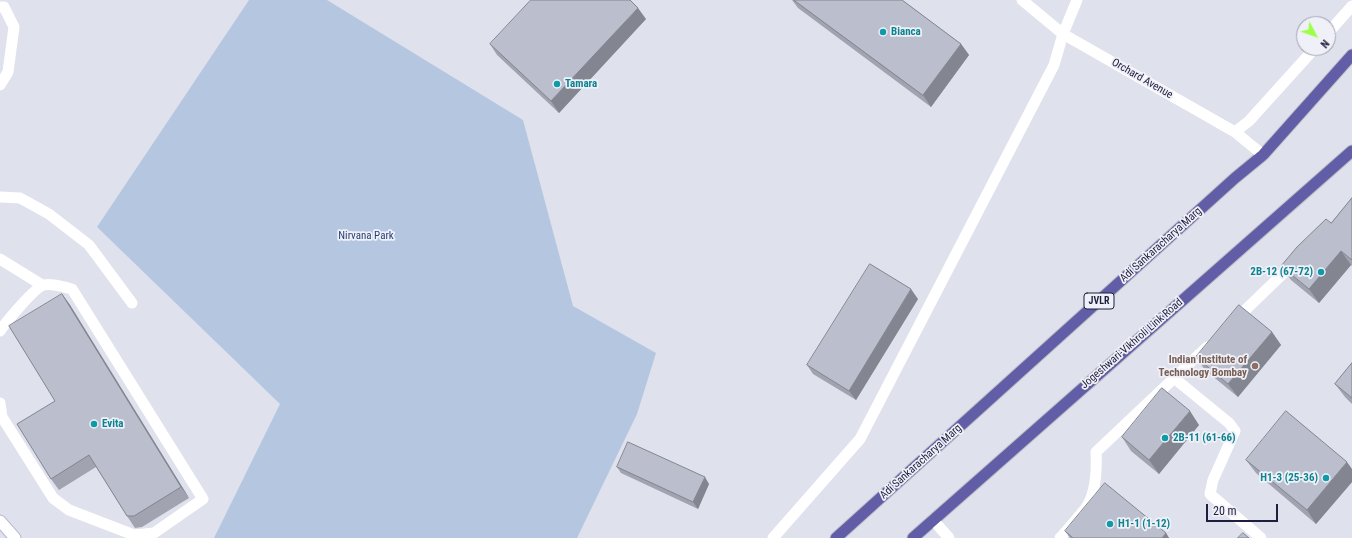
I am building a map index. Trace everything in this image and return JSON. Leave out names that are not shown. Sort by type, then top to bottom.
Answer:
[{"type":"main road","name":"Adi Sankaracharya Marg","points":[[836,538],[1235,178],[1263,155],[1352,55]]},
{"type":"main road","name":"Jogeshwari-Vikhroli Link Road","points":[[913,538],[1352,151]]},
{"type":"street","name":"Orchard Avenue","points":[[1022,0],[1063,34],[1235,132],[1263,155]]},
{"type":"street","points":[[773,538],[860,439],[1054,65],[1063,34],[1077,0]]},
{"type":"street","points":[[1336,24],[1352,6]]},
{"type":"street","points":[[0,7],[4,7],[14,27],[8,72],[0,85]]},
{"type":"street","points":[[1235,132],[1249,121],[1308,56]]},
{"type":"street","points":[[0,197],[20,198],[50,214],[89,245],[132,303]]},
{"type":"street","points":[[1227,328],[1306,251]]},
{"type":"street","points":[[0,259],[42,285],[53,284],[72,289],[203,499],[154,533],[134,535],[69,510],[53,498],[2,416],[0,403]]},
{"type":"street","points":[[0,331],[4,324],[42,285]]},
{"type":"street","points":[[1060,538],[1086,508],[1095,484],[1097,466],[1096,452],[1216,338]]},
{"type":"street","points":[[1174,378],[1229,423],[1235,431],[1213,480],[1210,494],[1261,538]]},
{"type":"street","points":[[933,520],[949,538]]},
{"type":"street","points":[[0,521],[15,538]]},
{"type":"green space","name":"Nirvana Park","points":[[249,0],[327,0],[523,120],[573,306],[656,353],[637,414],[577,538],[214,538],[280,404],[97,227]]},
{"type":"building","name":"Tamara","points":[[531,0],[630,0],[638,8],[551,101],[490,44]]},
{"type":"building","name":"Bianca","points":[[794,0],[902,0],[961,44],[923,95]]},
{"type":"building","points":[[1352,198],[1352,260],[1341,251],[1309,289],[1281,266],[1297,247],[1326,219],[1331,223]]},
{"type":"building","points":[[870,264],[911,289],[849,391],[807,365]]},
{"type":"building","name":"Evita","points":[[62,294],[181,487],[134,516],[127,516],[89,455],[51,479],[17,424],[55,401],[9,326]]},
{"type":"building","points":[[1239,305],[1272,332],[1228,384],[1196,357]]},
{"type":"building","points":[[1352,363],[1352,398],[1335,384]]},
{"type":"building","points":[[1162,388],[1190,411],[1149,460],[1122,437]]},
{"type":"building","points":[[1286,411],[1347,462],[1307,510],[1246,460]]},
{"type":"building","points":[[628,442],[705,477],[693,502],[617,467]]},
{"type":"building","points":[[1105,483],[1166,533],[1162,538],[1073,538],[1065,531]]},
{"type":"building","points":[[1243,533],[1249,538],[1238,538]]},
{"type":"place","name":"Bianca","points":[[883,32]]},
{"type":"place","name":"Tamara","points":[[557,84]]},
{"type":"place","name":"2B-12 (67-72)","points":[[1321,272]]},
{"type":"place","name":"Indian Institute of Technology Bombay","points":[[1255,366]]},
{"type":"place","name":"Evita","points":[[94,424]]},
{"type":"place","name":"2B-11 (61-66)","points":[[1165,438]]},
{"type":"place","name":"H1-3 (25-36)","points":[[1326,478]]},
{"type":"place","name":"H1-1 (1-12)","points":[[1110,524]]}]
